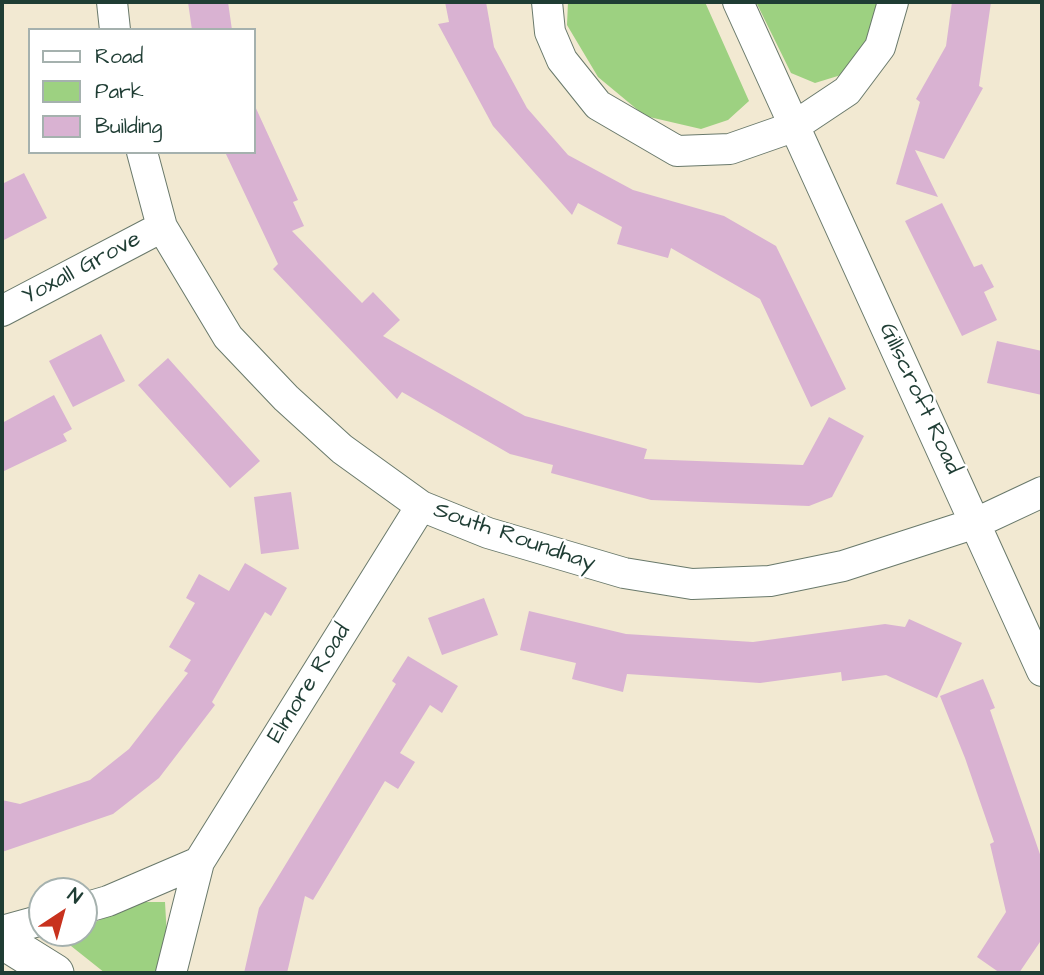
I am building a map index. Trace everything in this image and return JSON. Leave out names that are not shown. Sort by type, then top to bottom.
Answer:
[{"type":"street","points":[[112,2],[115,28]]},
{"type":"street","points":[[547,2],[550,32],[562,60],[598,105],[677,151],[730,149],[793,127],[847,91],[880,47],[893,2]]},
{"type":"street","name":"Gillscroft Road","points":[[738,2],[1042,671]]},
{"type":"street","name":"South Roundhay","points":[[143,154],[162,227],[228,337],[286,398],[342,449],[421,506],[488,533],[624,573],[692,584],[770,581],[843,566],[976,523],[1042,492]]},
{"type":"street","name":"Yoxall Grove","points":[[2,311],[162,227]]},
{"type":"street","name":"Elmore Road","points":[[171,973],[199,862],[421,506]]},
{"type":"street","points":[[98,904],[199,862]]},
{"type":"street","points":[[2,931],[28,924]]},
{"type":"street","points":[[2,940],[55,973]]},
{"type":"green space","points":[[568,2],[705,2],[749,101],[728,120],[701,129],[645,116],[598,77],[567,25]]},
{"type":"green space","points":[[756,2],[880,2],[878,27],[841,75],[815,83],[791,73]]},
{"type":"green space","points":[[140,902],[165,902],[167,938],[156,973],[105,973],[72,947],[98,947],[98,921]]},
{"type":"building","points":[[188,2],[228,2],[232,28],[192,28]]},
{"type":"building","points":[[445,2],[486,2],[494,47],[527,108],[568,155],[633,190],[724,216],[776,246],[846,389],[811,407],[760,299],[671,248],[668,258],[617,244],[622,227],[578,203],[572,215],[493,126],[438,24],[449,22]]},
{"type":"building","points":[[952,2],[991,2],[979,86],[983,88],[944,159],[915,150],[938,197],[896,184],[920,102],[916,99],[946,46]]},
{"type":"building","points":[[256,108],[298,200],[293,202],[304,226],[292,231],[362,303],[373,292],[400,320],[383,336],[525,416],[647,449],[644,459],[803,465],[829,417],[864,436],[832,497],[809,506],[651,500],[551,473],[553,465],[510,454],[402,392],[397,399],[273,269],[278,264],[226,154],[256,154]]},
{"type":"building","points":[[24,173],[47,218],[2,241],[2,184]]},
{"type":"building","points":[[942,203],[974,267],[982,264],[994,287],[984,292],[997,320],[962,336],[905,221]]},
{"type":"building","points":[[101,334],[125,381],[73,407],[49,361]]},
{"type":"building","points":[[997,341],[1042,351],[1042,395],[987,383]]},
{"type":"building","points":[[168,358],[260,461],[230,488],[138,385]]},
{"type":"building","points":[[54,395],[72,429],[63,434],[67,441],[2,472],[2,423]]},
{"type":"building","points":[[291,492],[299,549],[261,554],[254,497]]},
{"type":"building","points":[[245,563],[287,588],[271,616],[265,612],[212,702],[215,705],[159,778],[113,814],[2,852],[2,800],[20,804],[90,780],[129,749],[188,673],[184,671],[191,660],[169,647],[195,603],[186,598],[199,574],[229,591]]},
{"type":"building","points":[[484,598],[498,635],[442,655],[428,618]]},
{"type":"building","points":[[529,611],[626,634],[753,642],[885,624],[905,627],[909,619],[962,643],[937,698],[886,675],[842,681],[841,672],[760,683],[627,674],[623,692],[572,679],[576,663],[520,650]]},
{"type":"building","points":[[408,656],[458,686],[442,713],[430,705],[400,753],[415,762],[398,789],[385,781],[313,900],[305,896],[287,973],[244,973],[259,908],[396,684],[392,681]]},
{"type":"building","points":[[983,679],[995,708],[990,710],[1042,860],[1042,939],[1019,973],[1000,973],[977,957],[1006,912],[990,844],[994,842],[940,696]]}]
